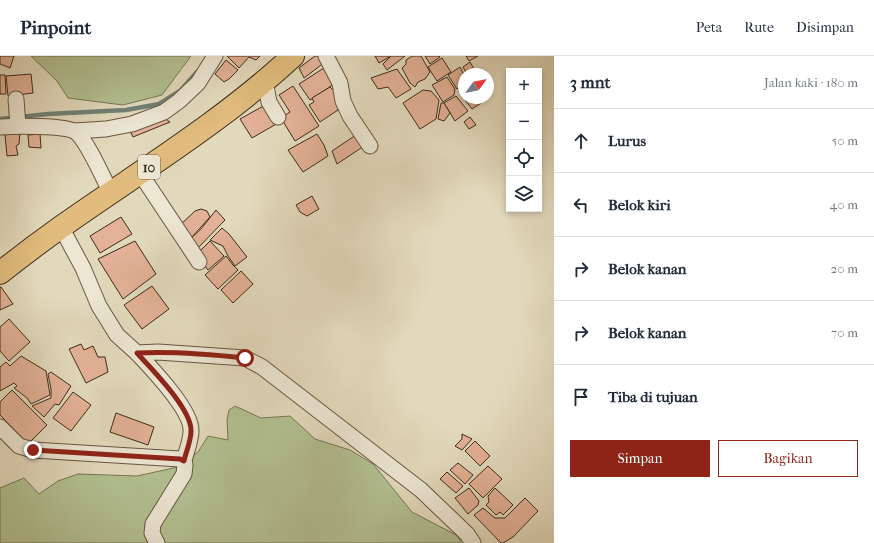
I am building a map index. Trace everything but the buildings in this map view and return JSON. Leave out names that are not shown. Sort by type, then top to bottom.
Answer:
[{"type":"highway","name":"10","points":[[0,272],[61,227],[140,173],[240,101],[293,56]]},
{"type":"street","points":[[0,127],[17,114],[62,129],[74,131],[106,129],[132,124],[164,112],[180,101],[198,83],[215,56]]},
{"type":"street","points":[[326,56],[340,83],[343,101],[350,116],[370,146]]},
{"type":"street","points":[[265,81],[269,102],[278,117]]},
{"type":"street","points":[[74,131],[82,139],[111,193]]},
{"type":"street","points":[[140,173],[199,262]]},
{"type":"street","points":[[61,227],[83,268],[99,306],[117,335],[137,353],[168,386],[190,422],[191,431],[184,461],[184,474],[153,524],[152,533],[157,543]]},
{"type":"street","points":[[137,353],[158,352],[230,356],[245,358],[262,367],[421,490],[467,534],[473,543]]},
{"type":"street","points":[[0,426],[19,446],[33,450],[180,459],[184,461]]},
{"type":"green space","points":[[31,56],[191,56],[162,95],[123,105],[68,98],[57,81]]},
{"type":"green space","points":[[235,406],[261,418],[290,416],[315,439],[350,450],[373,464],[412,512],[458,536],[461,543],[0,543],[0,488],[24,478],[39,494],[58,481],[78,474],[137,476],[178,467],[198,452],[208,436],[228,440],[227,420],[229,410]]},
{"type":"waterway","points":[[0,119],[48,114],[126,110],[159,104],[180,91],[197,72]]},
{"type":"route","points":[[33,450],[180,459],[184,461],[191,431],[190,422],[168,386],[137,353],[158,352],[203,354],[245,358]]}]
